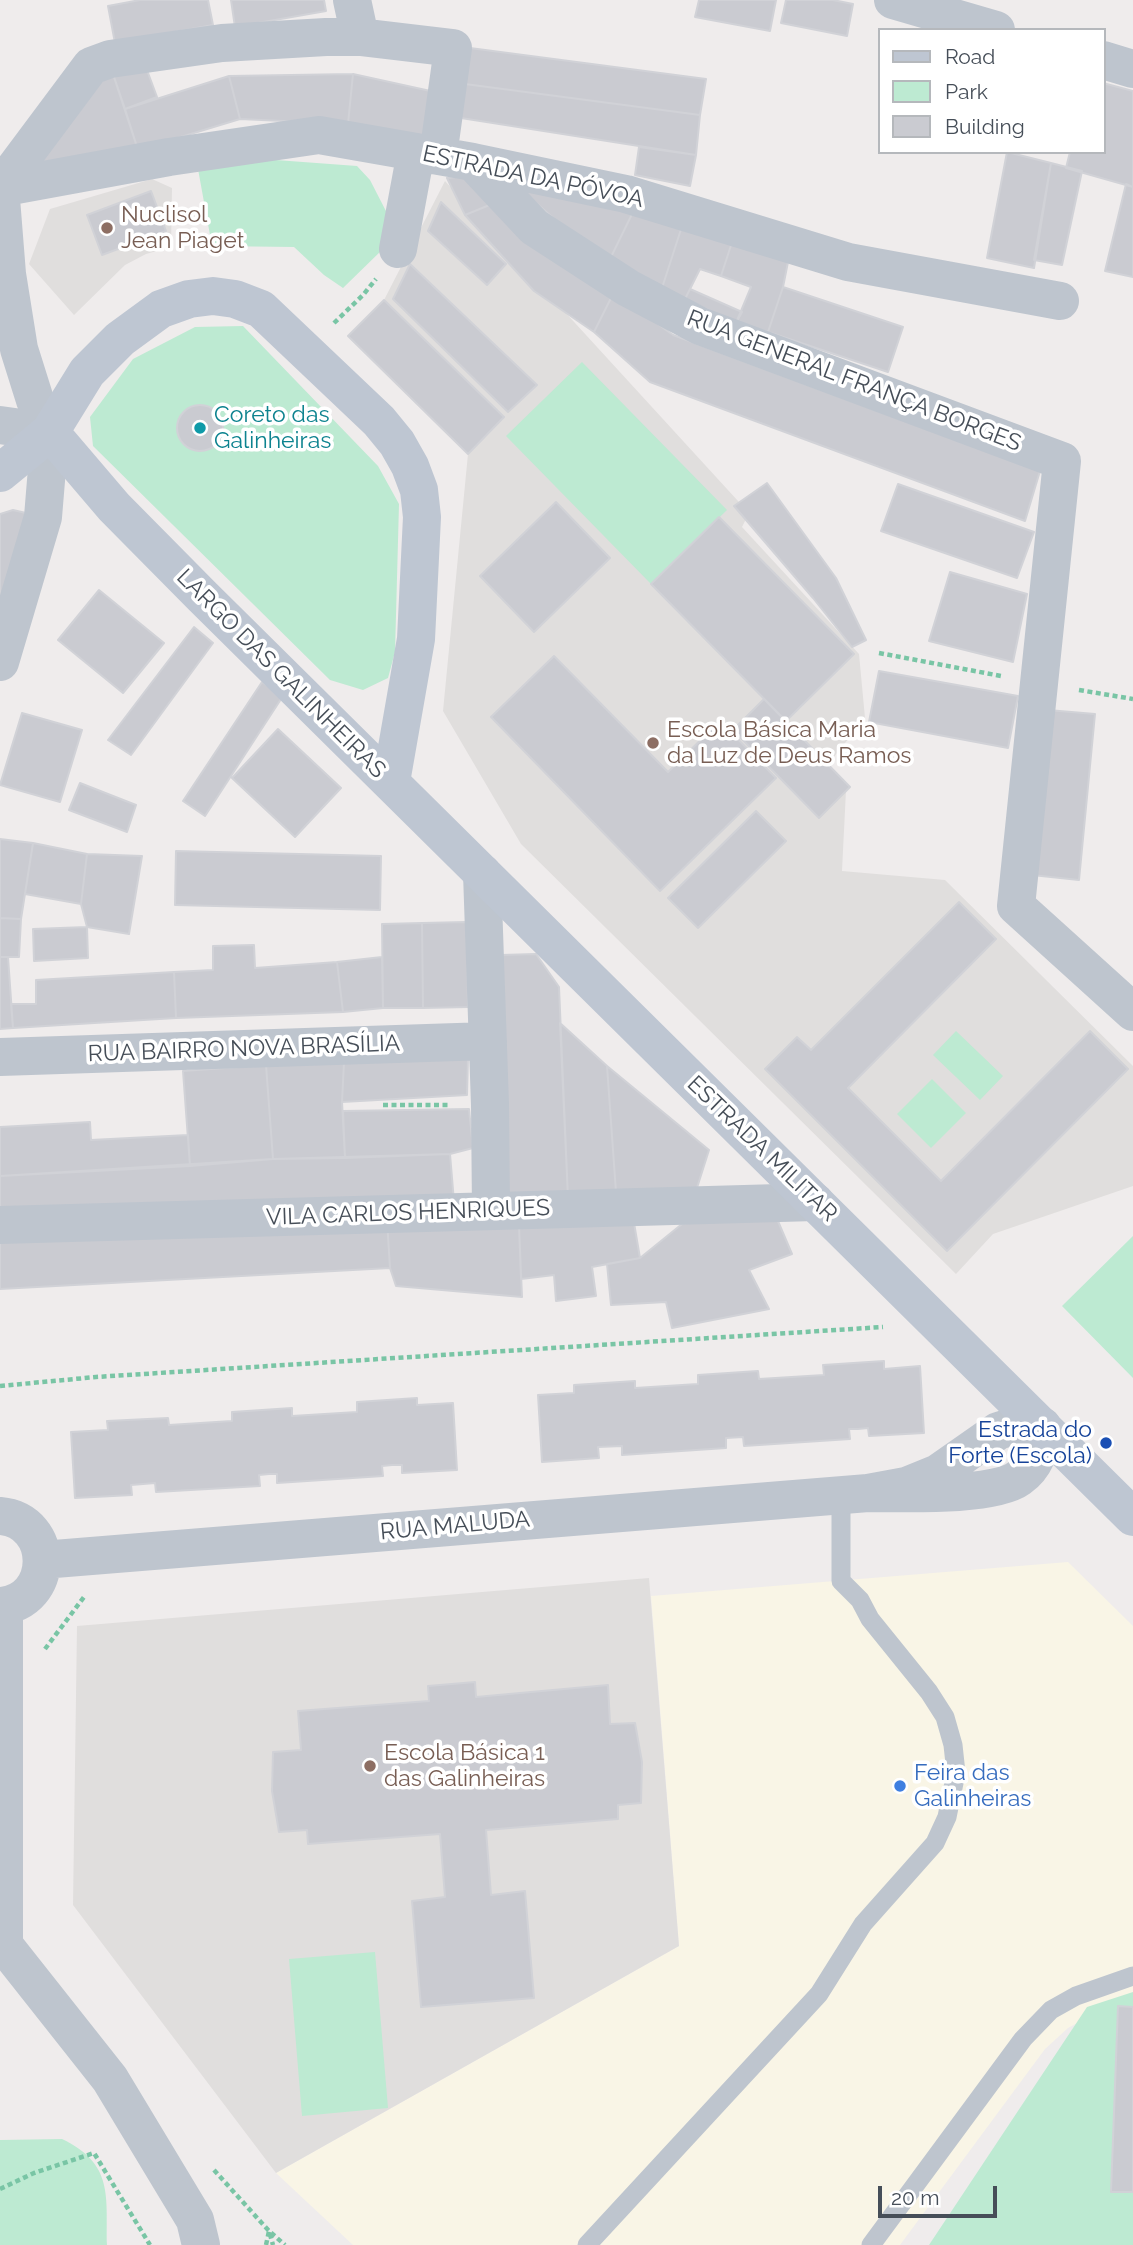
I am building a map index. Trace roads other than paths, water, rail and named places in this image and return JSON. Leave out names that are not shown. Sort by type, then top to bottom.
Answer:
[{"type":"street","points":[[352,0],[359,37]]},
{"type":"street","points":[[893,0],[989,28]]},
{"type":"street","points":[[0,662],[43,517],[50,432],[35,400],[19,349],[7,274],[0,187],[91,66],[110,60],[222,43],[359,37],[453,48],[442,157],[398,249]]},
{"type":"street","points":[[1105,62],[1133,69]]},
{"type":"street","name":"ESTRADA DA PÓVOA","points":[[0,187],[169,157],[319,135],[626,194],[848,262],[1060,301]]},
{"type":"street","name":"RUA GENERAL FRANÇA BORGES","points":[[442,157],[534,227],[628,288],[688,319],[1062,461],[1016,906],[1133,1012]]},
{"type":"street","name":"LARGO DAS GALINHEIRAS","points":[[213,296],[235,299],[261,309],[379,421],[397,443],[410,466],[419,490],[422,517],[416,639],[391,782],[124,517],[50,432],[87,372],[120,339],[161,309],[189,299],[213,296]]},
{"type":"street","points":[[0,425],[50,432]]},
{"type":"street","points":[[0,473],[50,432]]},
{"type":"street","name":"ESTRADA MILITAR","points":[[391,782],[1133,1517]]},
{"type":"street","points":[[482,873],[491,1211]]},
{"type":"street","name":"RUA BAIRRO NOVA BRASÍLIA","points":[[0,1057],[488,1041]]},
{"type":"street","name":"VILA CARLOS HENRIQUES","points":[[0,1225],[816,1202]]},
{"type":"street","points":[[1017,1425],[1042,1426],[1039,1453],[1031,1466],[1017,1479],[1002,1486],[948,1493],[854,1494],[906,1486],[938,1473],[998,1431],[1017,1425]]},
{"type":"street","name":"RUA MALUDA","points":[[43,1560],[854,1494]]},
{"type":"street","points":[[0,1516],[19,1521],[31,1531],[40,1544],[43,1560],[36,1584],[17,1602],[2,1606],[2,1945],[110,2080],[195,2220],[201,2245]]},
{"type":"lane","points":[[587,2245],[819,1994],[863,1924],[935,1843],[947,1817],[956,1773],[953,1745],[944,1717],[929,1692],[870,1619],[860,1600],[841,1581],[854,1494]]},
{"type":"lane","points":[[871,2245],[1023,2039],[1051,2010],[1076,1996],[1133,1976]]},
{"type":"place","name":"Nuclisol Jean Piaget","points":[[107,228]]},
{"type":"place","name":"Coreto das Galinheiras","points":[[200,428]]},
{"type":"place","name":"Escola Básica Maria da Luz de Deus Ramos","points":[[653,743]]},
{"type":"place","name":"Estrada do Forte (Escola)","points":[[1106,1443]]},
{"type":"place","name":"Escola Básica 1 das Galinheiras","points":[[370,1766]]},
{"type":"place","name":"Feira das Galinheiras","points":[[900,1786]]}]
